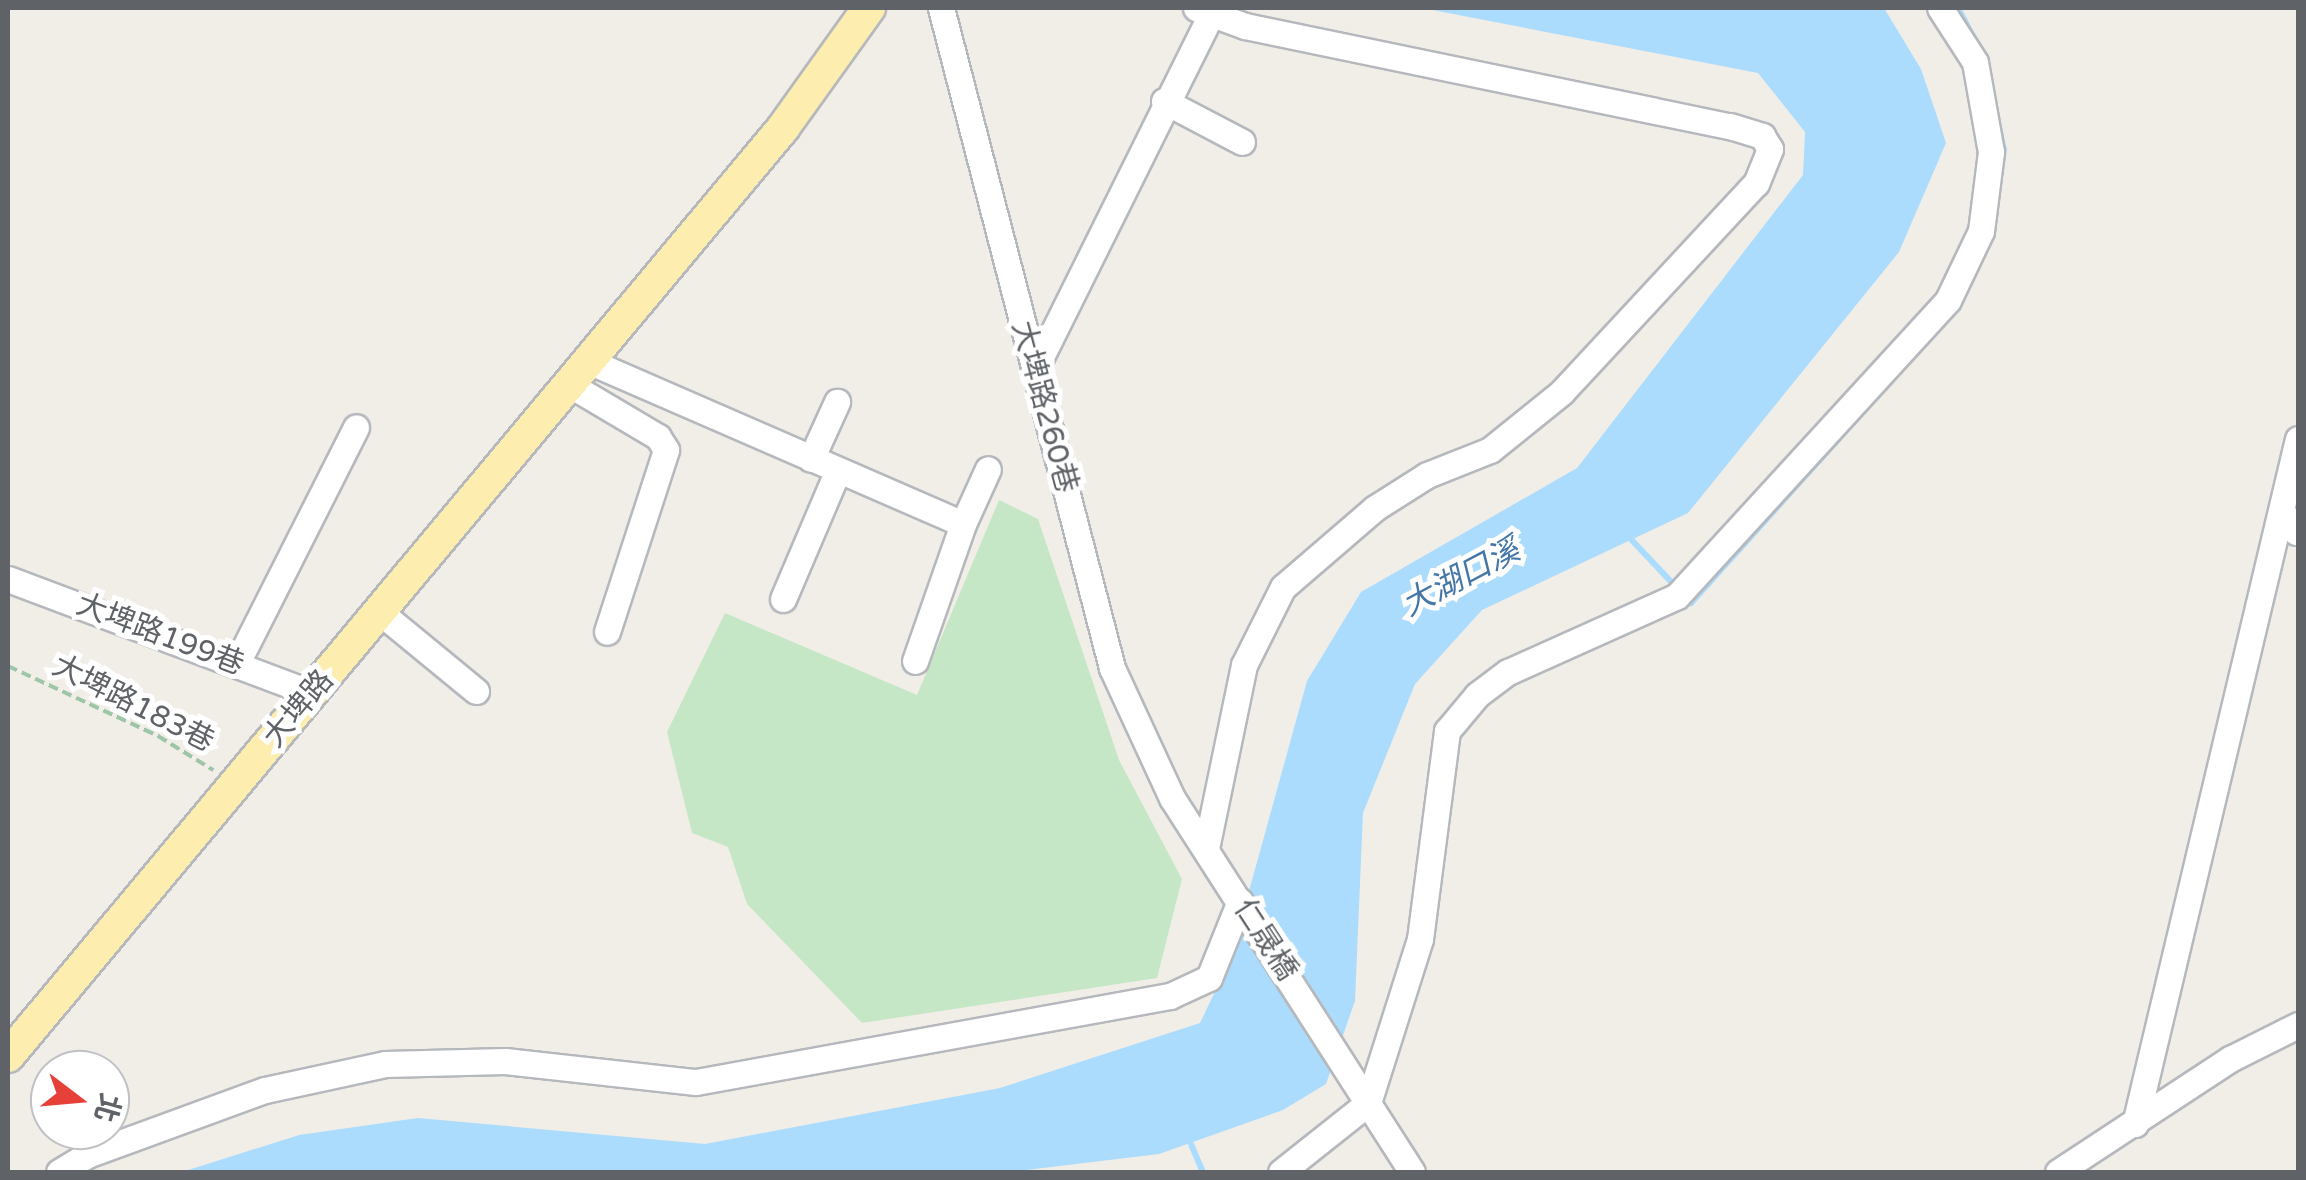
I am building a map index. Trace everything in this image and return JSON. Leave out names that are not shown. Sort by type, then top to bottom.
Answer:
[{"type":"main road","name":"大埤路","points":[[8,1056],[783,128],[869,8]]},
{"type":"street","name":"大埤路260巷","points":[[941,8],[1112,668],[1172,798]]},
{"type":"street","points":[[1282,1172],[1362,1093],[1420,938],[1447,730],[1477,695],[1508,672],[1677,596],[1948,300],[1982,231],[1992,152],[1975,62],[1940,8]]},
{"type":"street","points":[[1034,371],[1204,12],[1730,126],[1762,136],[1770,150],[1756,183],[1562,392],[1490,450],[1427,476],[1375,508],[1283,587],[1244,665],[1206,848]]},
{"type":"street","points":[[1164,101],[1242,142]]},
{"type":"street","points":[[576,372],[811,458],[962,524]]},
{"type":"street","points":[[576,372],[658,437],[666,450],[607,632]]},
{"type":"street","points":[[811,458],[837,402]]},
{"type":"street","points":[[237,663],[356,426]]},
{"type":"street","points":[[2134,1124],[2292,493],[2298,440]]},
{"type":"street","points":[[915,660],[962,524],[988,469]]},
{"type":"street","points":[[783,599],[838,470]]},
{"type":"street","name":"大埤路199巷","points":[[10,584],[312,693]]},
{"type":"street","points":[[381,613],[476,690]]},
{"type":"street","name":"仁晟橋","points":[[1172,798],[1412,1172]]},
{"type":"street","points":[[59,1172],[87,1154],[265,1090],[385,1064],[505,1061],[696,1082],[1170,996],[1209,978],[1240,901]]},
{"type":"street","points":[[2058,1172],[2230,1059],[2298,1025]]},
{"type":"path","name":"大埤路183巷","points":[[8,666],[158,736],[236,784]]},
{"type":"green space","points":[[999,500],[1038,519],[1119,760],[1182,879],[1157,978],[862,1023],[747,904],[728,847],[692,833],[667,732],[725,613],[917,695]]},
{"type":"water","name":"大湖口溪","points":[[1422,8],[1884,8],[1921,69],[1946,143],[1899,252],[1688,513],[1482,610],[1415,684],[1363,813],[1355,1001],[1326,1084],[1283,1110],[1159,1154],[1009,1172],[182,1172],[299,1135],[418,1118],[705,1144],[1000,1088],[1200,1023],[1230,960],[1307,681],[1361,592],[1577,468],[1803,175],[1805,132],[1758,73]]},
{"type":"waterway","points":[[1958,8],[1976,42]]},
{"type":"waterway","points":[[1984,57],[2004,150],[1992,231]]},
{"type":"waterway","points":[[1961,299],[1982,256]]},
{"type":"waterway","points":[[1686,597],[1691,603],[1892,380]]},
{"type":"waterway","points":[[1627,535],[1677,588]]},
{"type":"waterway","points":[[1188,1137],[1203,1172]]}]
